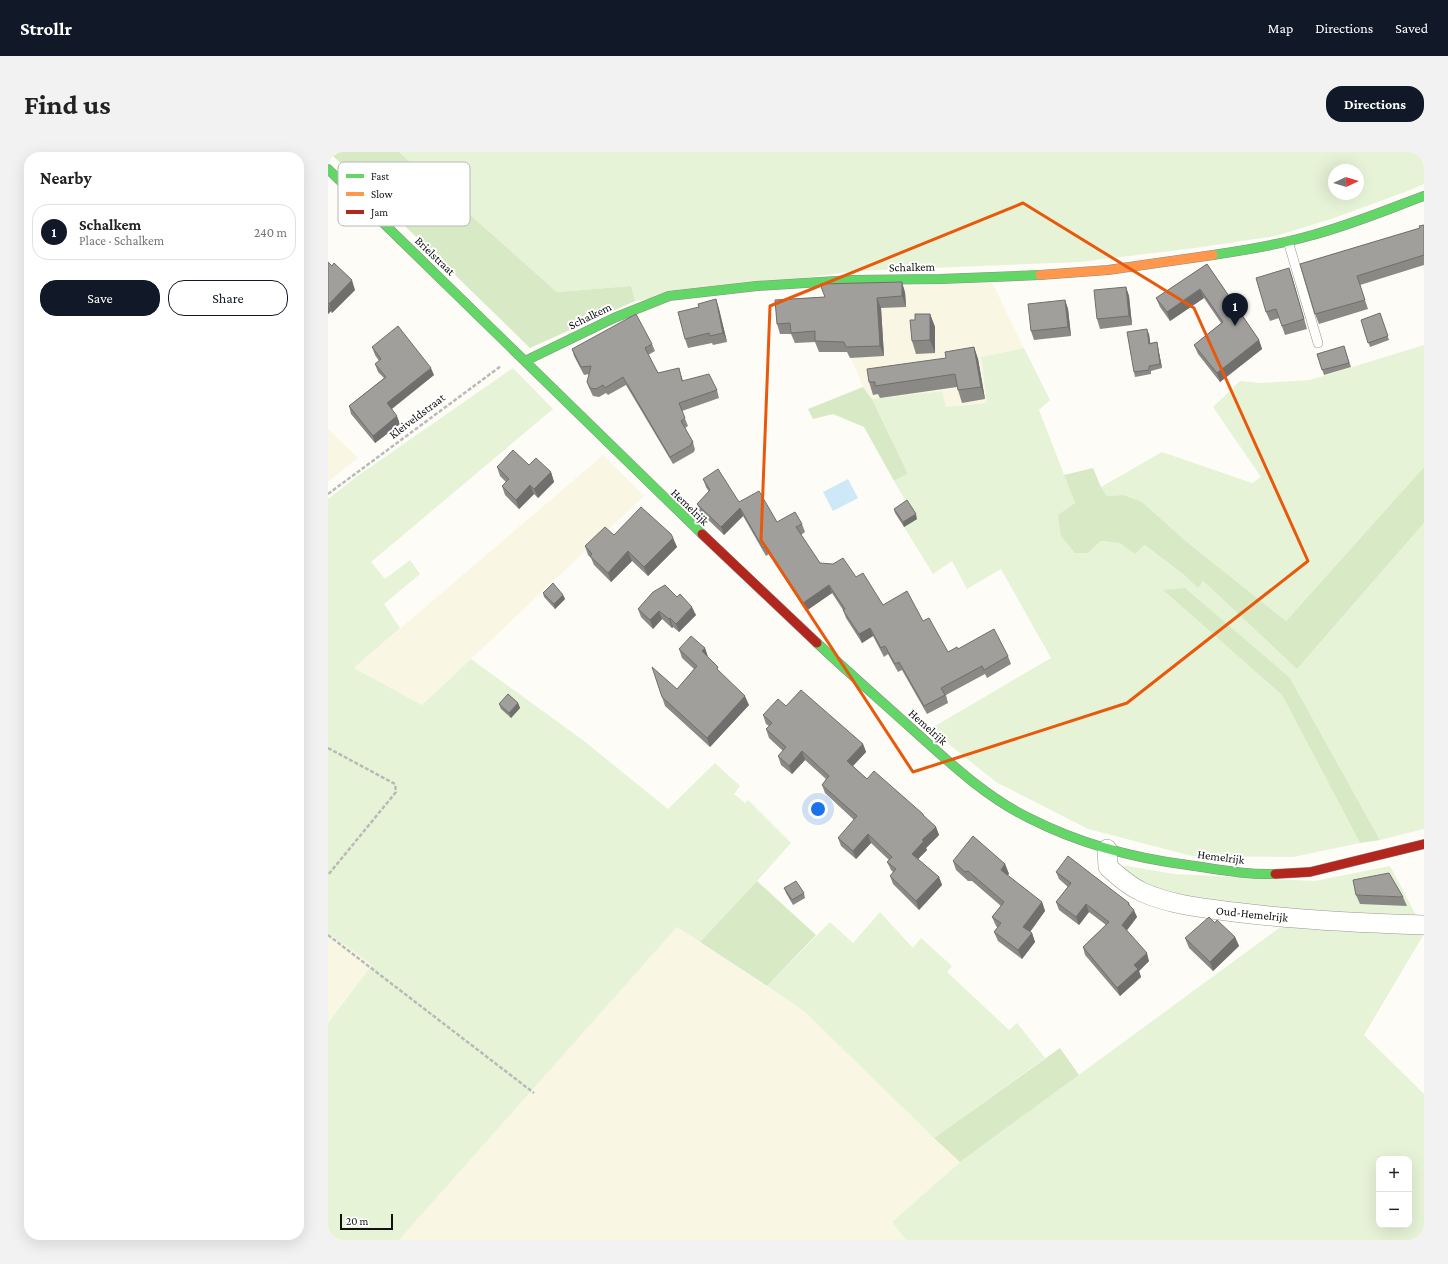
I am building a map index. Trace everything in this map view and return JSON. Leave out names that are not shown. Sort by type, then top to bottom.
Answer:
[{"type":"street","name":"Brielstraat","points":[[328,169],[338,179]]},
{"type":"street","name":"Schalkem","points":[[525,361],[614,318],[668,296],[757,286],[852,280],[940,279],[1079,273],[1258,248],[1288,242],[1382,212],[1424,196]]},
{"type":"street","name":"Brielstraat","points":[[387,226],[525,361]]},
{"type":"street","name":"Hemelrijk","points":[[525,361],[698,531],[818,644],[960,772],[992,796],[1028,818],[1062,833],[1107,849],[1163,862],[1235,872],[1271,874],[1310,872],[1424,844]]},
{"type":"street","name":"Oud-Hemelrijk","points":[[1107,849],[1108,867],[1124,882],[1158,898],[1193,907],[1323,921],[1424,925]]},
{"type":"lane","points":[[1288,242],[1318,343]]},
{"type":"path","name":"Kleiveldstraat","points":[[328,494],[518,354]]},
{"type":"path","points":[[328,748],[395,784],[396,792],[328,875]]},
{"type":"path","points":[[328,935],[534,1093]]},
{"type":"highlighted area","points":[[1023,203],[1194,308],[1308,561],[1127,703],[913,772],[761,540],[770,306]]},
{"type":"shaded area","points":[[991,280],[1024,348],[981,357],[988,403],[946,407],[942,391],[872,399],[863,387],[823,292]]},
{"type":"shaded area","points":[[328,429],[358,458],[328,482]]},
{"type":"shaded area","points":[[603,455],[644,496],[422,705],[354,668]]},
{"type":"shaded area","points":[[677,927],[805,1012],[960,1162],[892,1222],[906,1240],[399,1240]]},
{"type":"shaded area","points":[[328,933],[372,965],[328,1023]]},
{"type":"green space","points":[[329,152],[399,152],[410,162],[339,162]]},
{"type":"green space","points":[[399,152],[1424,152],[1424,184],[1334,218],[1276,236],[1195,248],[1080,262],[855,271],[635,301],[631,286],[557,292],[470,215],[470,162],[410,162]]},
{"type":"green space","points":[[470,215],[557,292],[631,286],[635,301],[530,348],[405,226],[470,226]]},
{"type":"green space","points":[[1424,345],[1424,467],[1286,621],[1187,542],[1142,502],[1124,495],[1107,496],[1101,487],[1162,452],[1252,483],[1261,477],[1213,407],[1240,381],[1261,383],[1310,380]]},
{"type":"green space","points":[[1024,348],[1050,400],[1039,410],[1075,503],[1088,553],[1101,541],[1119,543],[1135,554],[1143,545],[1183,574],[1198,587],[1203,581],[1297,669],[1424,523],[1424,829],[1380,840],[1290,678],[1163,590],[1282,695],[1360,843],[1293,857],[1192,856],[1088,829],[996,782],[930,729],[1051,658],[1001,569],[967,589],[952,561],[933,574],[904,527],[908,505],[894,481],[908,474],[872,399],[942,391],[946,407],[987,403],[981,357]]},
{"type":"green space","points":[[513,368],[553,409],[371,562],[385,579],[410,560],[420,574],[384,604],[400,628],[354,668],[422,705],[471,659],[584,741],[668,809],[715,763],[740,786],[734,794],[745,803],[748,800],[791,843],[700,942],[677,927],[399,1240],[328,1240],[328,1023],[372,965],[328,933],[328,499],[356,477]]},
{"type":"green space","points":[[863,387],[872,399],[908,474],[894,481],[864,427],[833,414],[813,419],[808,409]]},
{"type":"green space","points":[[1424,467],[1424,523],[1297,669],[1203,581],[1198,588],[1183,574],[1144,545],[1135,554],[1119,543],[1101,541],[1088,553],[1075,553],[1061,536],[1058,515],[1075,503],[1064,475],[1093,468],[1101,487],[1107,496],[1124,495],[1142,502],[1187,542],[1286,621]]},
{"type":"green space","points":[[1185,588],[1290,678],[1380,840],[1360,843],[1282,695],[1163,590]]},
{"type":"green space","points":[[1127,866],[1174,874],[1315,881],[1390,866],[1417,917],[1332,914],[1178,896],[1132,880],[1121,867]]},
{"type":"green space","points":[[757,881],[816,935],[767,986],[700,942]]},
{"type":"green space","points":[[880,912],[913,948],[921,938],[952,966],[947,972],[1009,1030],[1017,1023],[1045,1058],[934,1138],[805,1012],[767,986],[830,922],[853,943]]},
{"type":"green space","points":[[1286,923],[1424,934],[1364,1035],[1424,1094],[1424,1240],[906,1240],[892,1222],[960,1162]]},
{"type":"green space","points":[[1060,1048],[1079,1075],[960,1162],[934,1138]]},
{"type":"water","points":[[848,479],[858,498],[833,511],[823,492]]},
{"type":"building","points":[[1424,225],[1424,255],[1357,276],[1365,300],[1315,314],[1300,264],[1420,228],[1419,226]]},
{"type":"building","points":[[328,262],[332,266],[334,263],[352,280],[329,304],[328,303]]},
{"type":"building","points":[[1207,264],[1259,340],[1217,373],[1194,345],[1223,322],[1200,289],[1167,312],[1156,298]]},
{"type":"building","points":[[1289,268],[1304,319],[1282,326],[1276,309],[1266,312],[1256,278]]},
{"type":"building","points":[[902,282],[902,296],[877,298],[880,346],[846,347],[844,342],[815,341],[815,331],[791,333],[790,323],[777,324],[775,300],[825,297],[820,284]]},
{"type":"building","points":[[1126,287],[1129,316],[1097,319],[1094,290]]},
{"type":"building","points":[[716,299],[723,333],[710,336],[709,333],[685,339],[678,312],[699,307],[698,304]]},
{"type":"building","points":[[1065,300],[1068,327],[1031,331],[1028,304]]},
{"type":"building","points":[[1380,313],[1388,336],[1368,343],[1361,320]]},
{"type":"building","points":[[636,314],[652,344],[645,348],[658,373],[679,368],[682,381],[709,374],[717,390],[679,403],[685,418],[681,421],[693,442],[691,445],[670,457],[623,377],[605,388],[603,385],[596,389],[590,388],[587,382],[591,366],[581,367],[572,349]]},
{"type":"building","points":[[915,314],[930,314],[930,340],[912,341],[910,320],[915,320]]},
{"type":"building","points":[[398,326],[431,368],[387,403],[397,416],[373,436],[349,406],[386,377],[375,364],[381,359],[372,347]]},
{"type":"building","points":[[1147,329],[1149,344],[1157,342],[1160,364],[1149,366],[1149,370],[1134,372],[1127,332]]},
{"type":"building","points":[[1344,346],[1349,363],[1322,370],[1317,354]]},
{"type":"building","points":[[974,347],[981,387],[958,390],[955,374],[875,386],[875,382],[869,382],[867,369],[946,358],[945,352]]},
{"type":"building","points":[[513,450],[529,465],[536,458],[551,472],[534,489],[530,485],[516,500],[502,486],[509,479],[497,467]]},
{"type":"building","points":[[718,469],[739,502],[759,491],[777,522],[795,512],[802,524],[796,527],[820,563],[833,564],[843,558],[856,577],[863,573],[883,605],[907,591],[923,621],[929,618],[948,652],[957,647],[958,649],[994,629],[1008,656],[984,670],[982,666],[941,688],[945,695],[924,706],[899,662],[895,664],[885,646],[881,648],[870,628],[859,634],[829,585],[803,603],[766,546],[763,548],[740,508],[721,527],[697,504],[710,490],[703,479]]},
{"type":"building","points":[[907,500],[916,514],[903,522],[894,509]]},
{"type":"building","points":[[641,507],[671,534],[673,538],[644,567],[628,551],[608,573],[590,556],[592,554],[585,546],[605,527],[614,535]]},
{"type":"building","points":[[553,583],[563,595],[554,604],[543,593]]},
{"type":"building","points":[[665,585],[677,597],[680,594],[692,607],[676,624],[659,611],[650,620],[638,609],[653,592]]},
{"type":"building","points":[[691,636],[705,648],[702,651],[718,667],[717,669],[745,696],[707,738],[662,697],[652,667],[677,689],[697,666],[679,649]]},
{"type":"building","points":[[801,690],[863,744],[847,761],[867,779],[874,771],[936,827],[922,840],[924,841],[912,854],[939,877],[916,901],[890,876],[896,869],[887,862],[892,857],[868,834],[853,851],[838,838],[857,816],[822,785],[829,776],[802,751],[789,766],[778,756],[786,747],[766,729],[772,723],[763,715],[778,699],[786,706]]},
{"type":"building","points":[[508,694],[518,703],[509,713],[499,704]]},
{"type":"building","points":[[973,836],[1005,864],[1001,870],[1042,902],[1023,927],[1032,933],[1018,950],[994,932],[1001,923],[992,917],[1004,902],[968,871],[965,872],[953,861]]},
{"type":"building","points":[[1068,856],[1129,903],[1128,904],[1134,910],[1122,925],[1147,953],[1134,965],[1138,969],[1117,988],[1083,947],[1109,922],[1086,904],[1076,917],[1056,902],[1071,883],[1056,872]]},
{"type":"building","points":[[1389,873],[1403,897],[1356,895],[1353,880]]},
{"type":"building","points":[[796,881],[804,893],[792,900],[784,888]]},
{"type":"building","points":[[1209,917],[1215,923],[1217,920],[1235,937],[1210,962],[1185,938]]},
{"type":"traffic: fast","points":[[328,169],[338,179]]},
{"type":"traffic: fast","points":[[1213,255],[1274,245],[1324,232],[1367,218],[1424,196]]},
{"type":"traffic: fast","points":[[386,226],[702,534]]},
{"type":"traffic: fast","points":[[525,361],[614,318],[669,296],[757,286],[852,280],[940,279],[1040,275]]},
{"type":"traffic: fast","points":[[817,643],[967,777],[997,799],[1029,818],[1067,835],[1126,854],[1167,862],[1253,874],[1275,874]]},
{"type":"traffic: slow","points":[[1040,275],[1108,270],[1213,255]]},
{"type":"traffic: jam","points":[[702,534],[817,643]]},
{"type":"traffic: jam","points":[[1275,874],[1310,872],[1424,844]]},
{"type":"place","name":"Schalkem","points":[[1235,326]]}]
